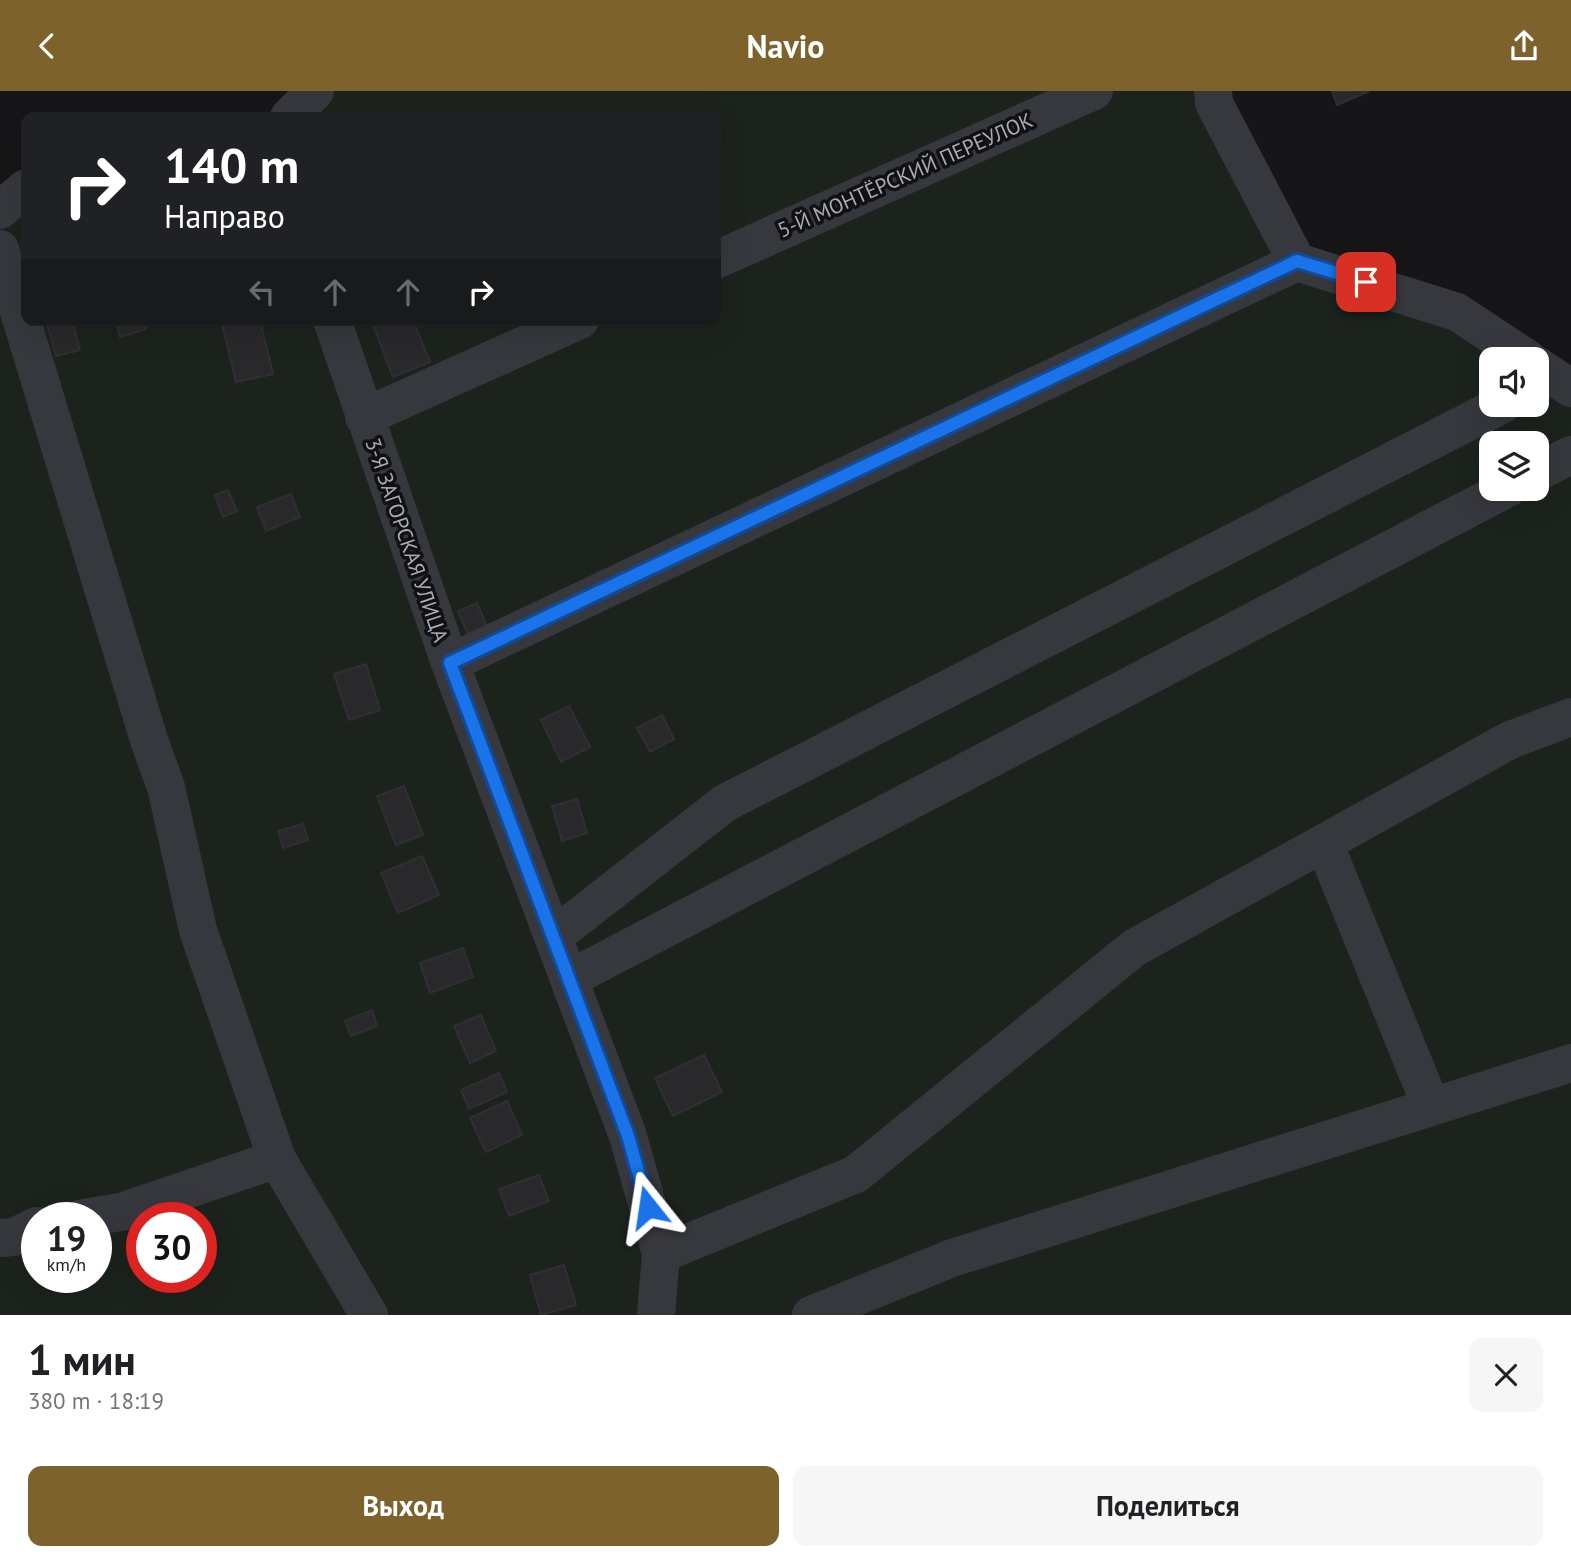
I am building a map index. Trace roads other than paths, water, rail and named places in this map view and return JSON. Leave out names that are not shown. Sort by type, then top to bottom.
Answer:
[{"type":"street","points":[[294,112],[315,91]]},
{"type":"street","name":"5-Й МОНТЁРСКИЙ ПЕРЕУЛОК","points":[[721,258],[1094,91]]},
{"type":"street","points":[[1213,91],[1214,103],[1297,261]]},
{"type":"street","points":[[0,210],[21,192]]},
{"type":"street","points":[[0,249],[21,318]]},
{"type":"street","points":[[450,663],[1297,261],[1457,312],[1506,347]]},
{"type":"street","points":[[23,326],[150,743],[166,787],[198,930],[276,1160],[369,1315]]},
{"type":"street","name":"3-Я ЗАГОРСКАЯ УЛИЦА","points":[[334,326],[363,417],[450,663],[628,1136],[661,1254],[656,1315]]},
{"type":"street","points":[[363,417],[567,326]]},
{"type":"street","points":[[553,937],[725,803],[1479,416]]},
{"type":"street","points":[[1549,466],[1571,455]]},
{"type":"street","points":[[569,979],[1483,501]]},
{"type":"street","points":[[661,1254],[856,1174],[1134,948],[1510,740],[1571,717]]},
{"type":"street","points":[[1324,843],[1431,1106]]},
{"type":"street","points":[[811,1315],[952,1258],[1571,1063]]},
{"type":"street","points":[[112,1213],[276,1160]]},
{"type":"street","points":[[0,1238],[21,1234]]}]
